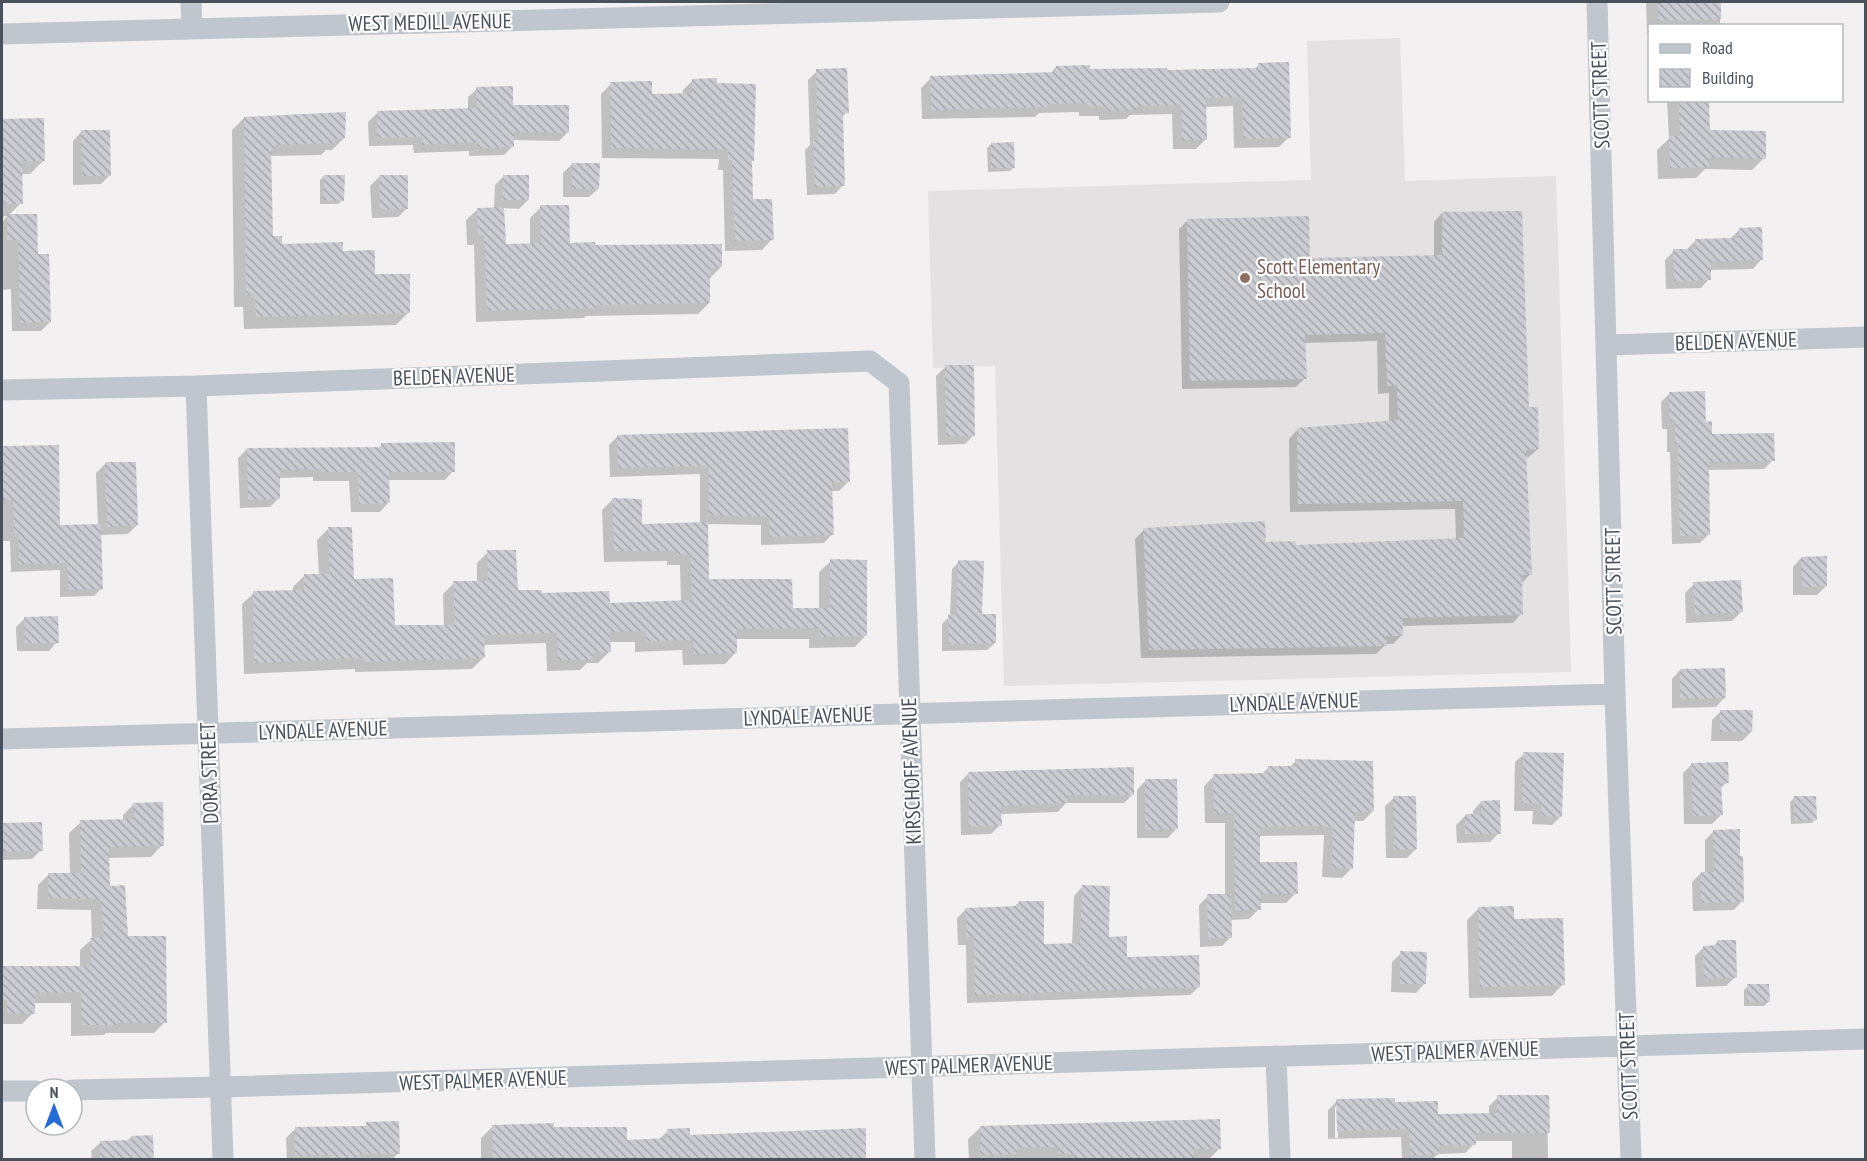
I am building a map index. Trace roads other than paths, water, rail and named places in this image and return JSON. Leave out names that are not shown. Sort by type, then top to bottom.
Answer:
[{"type":"street","points":[[191,2],[192,28]]},
{"type":"street","name":"WEST MEDILL AVENUE","points":[[2,34],[1219,2]]},
{"type":"street","name":"SCOTT STREET","points":[[1597,2],[1615,694],[1632,1160]]},
{"type":"street","name":"BELDEN AVENUE","points":[[1607,345],[1866,337]]},
{"type":"street","name":"BELDEN AVENUE","points":[[2,390],[196,386],[870,361],[899,383]]},
{"type":"street","name":"KIRSCHOFF AVENUE","points":[[899,383],[925,1160]]},
{"type":"street","name":"DORA STREET","points":[[196,386],[223,1160]]},
{"type":"street","name":"LYNDALE AVENUE","points":[[2,739],[1615,694]]},
{"type":"street","name":"WEST PALMER AVENUE","points":[[84,1090],[1866,1039]]},
{"type":"street","points":[[1276,1056],[1280,1160]]},
{"type":"street","points":[[2,1091],[24,1091]]},
{"type":"place","name":"Scott Elementary School","points":[[1245,278]]}]
